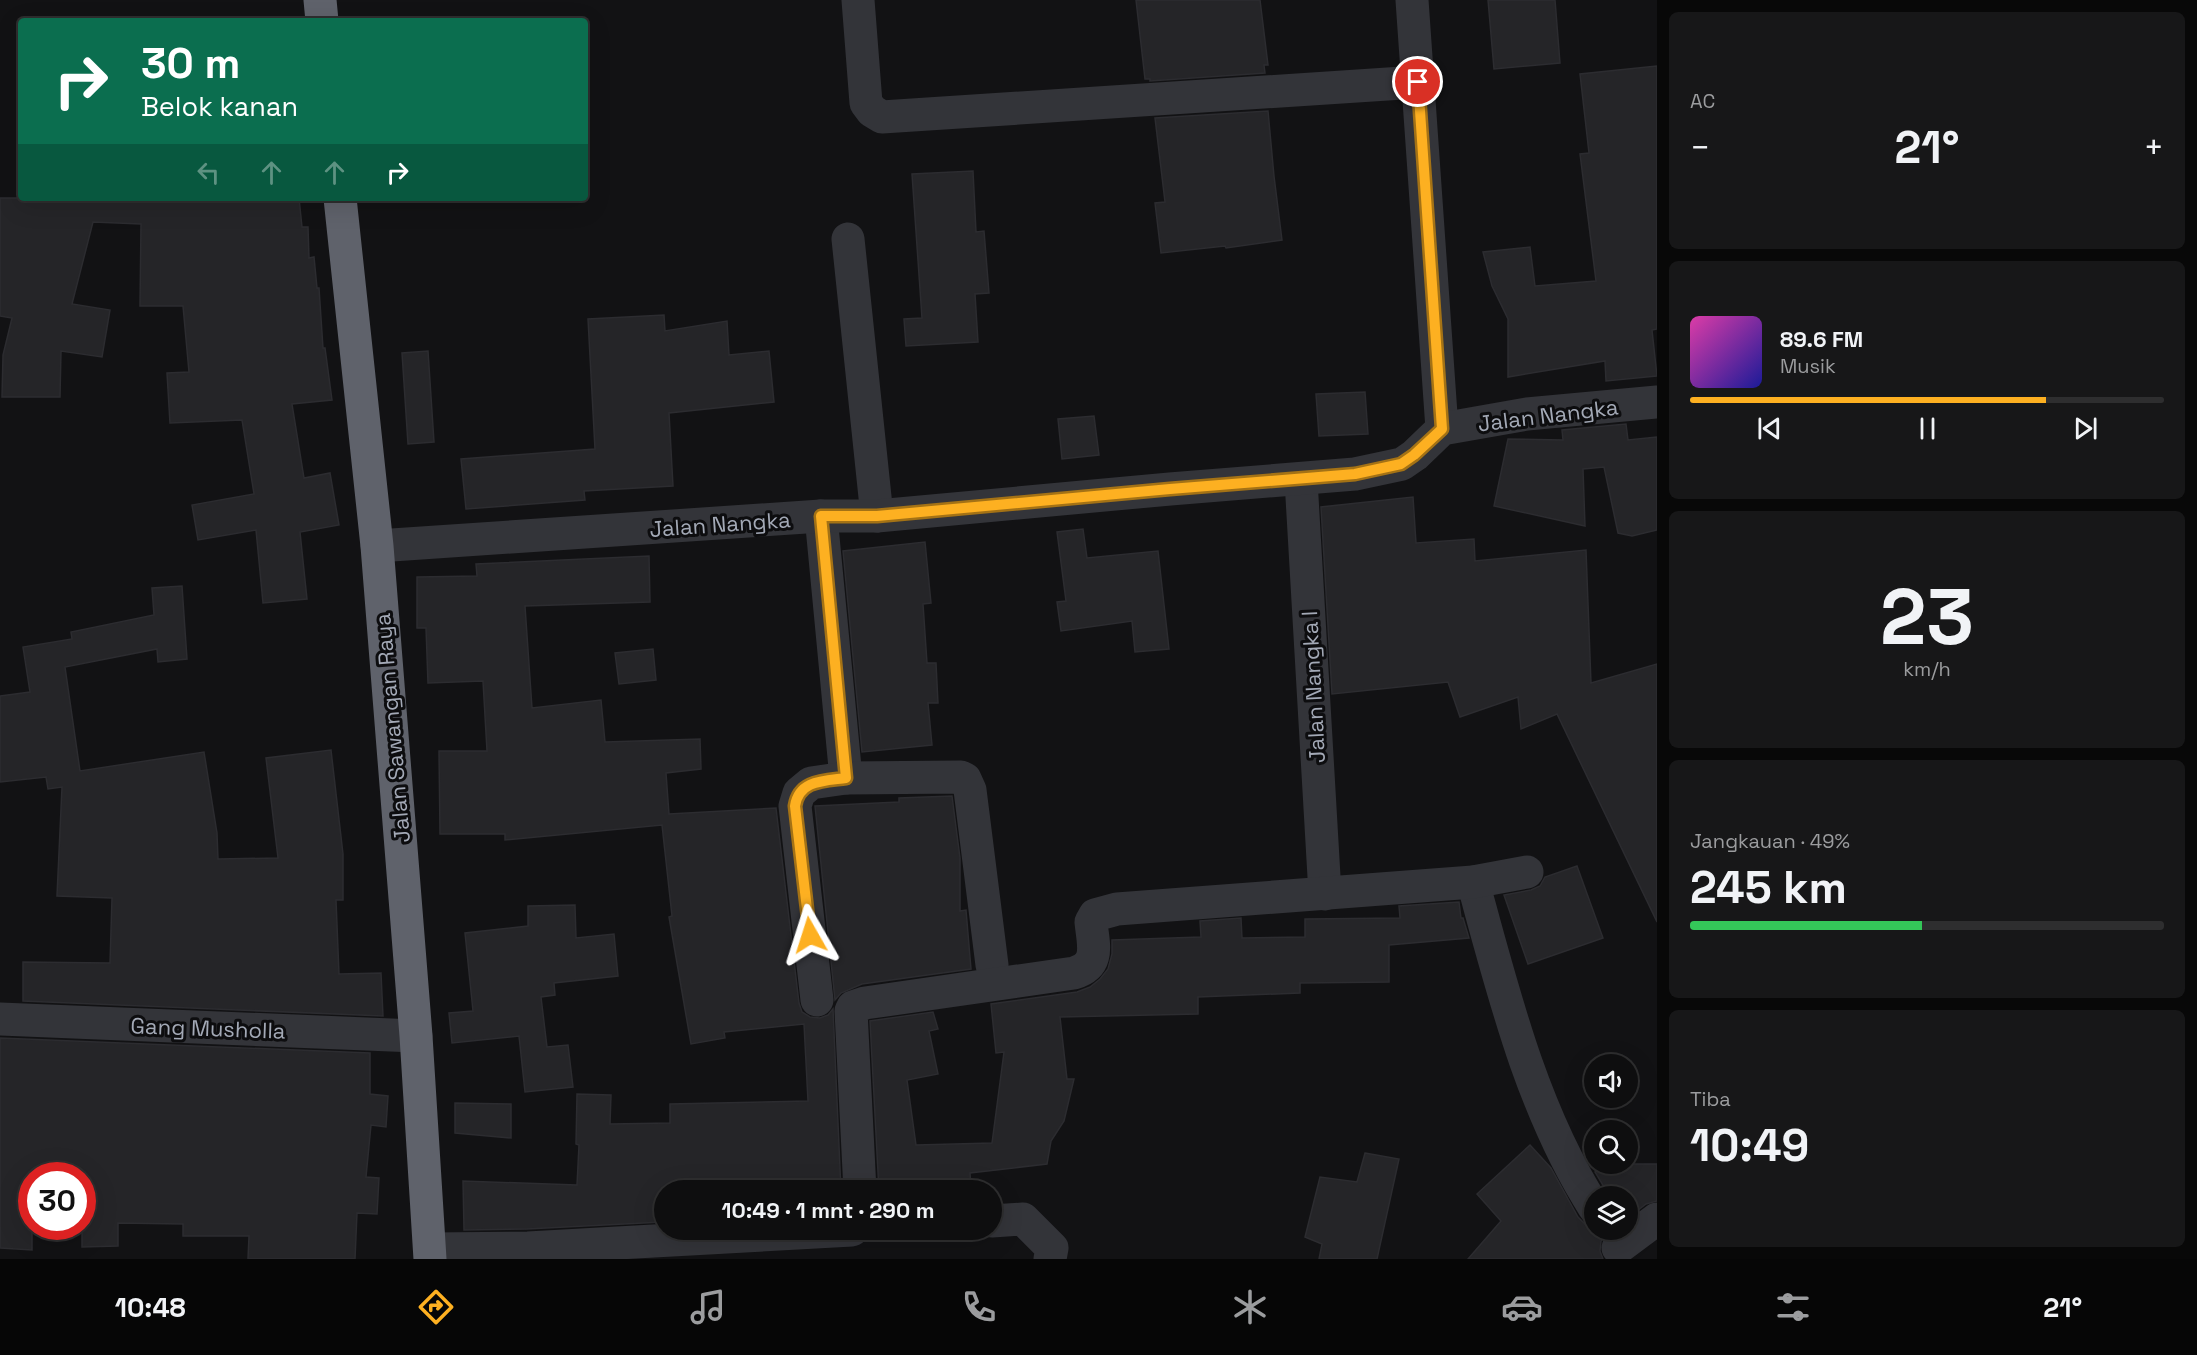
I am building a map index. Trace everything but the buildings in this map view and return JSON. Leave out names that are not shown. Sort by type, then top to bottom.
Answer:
[{"type":"highway","points":[[320,0],[322,18]]},
{"type":"highway","name":"Jalan Sawangan Raya","points":[[340,201],[377,546],[416,1036],[430,1254]]},
{"type":"street","points":[[858,0],[866,103],[872,111],[882,117],[1418,82]]},
{"type":"street","points":[[1412,0],[1442,429]]},
{"type":"street","points":[[848,239],[877,516]]},
{"type":"street","name":"Jalan Nangka","points":[[377,546],[821,516],[877,516],[1355,474],[1401,464],[1442,429],[1527,414],[1657,402]]},
{"type":"street","name":"Jalan Nangka I","points":[[1301,480],[1325,894]]},
{"type":"street","points":[[821,516],[846,778]]},
{"type":"street","points":[[817,1000],[795,806],[799,793],[811,783],[846,778],[961,777],[965,779],[970,790],[992,965]]},
{"type":"street","points":[[859,1180],[850,1011],[853,1006],[1074,973],[1085,969],[1093,958],[1090,922],[1095,915],[1117,909],[1473,882],[1527,872]]},
{"type":"street","points":[[1473,882],[1497,970],[1534,1080],[1561,1148],[1584,1191]]},
{"type":"street","name":"Gang Musholla","points":[[0,1019],[416,1036]]},
{"type":"street","points":[[1002,1220],[1023,1219],[1052,1248],[1050,1259]]},
{"type":"street","points":[[1611,1246],[1657,1219]]},
{"type":"street","points":[[430,1254],[672,1240]]},
{"type":"route","points":[[810,935],[796,799],[799,793],[811,783],[846,778],[821,516],[877,516],[1170,489],[1301,480],[1386,469],[1401,464],[1414,455],[1442,429],[1418,82]]}]
